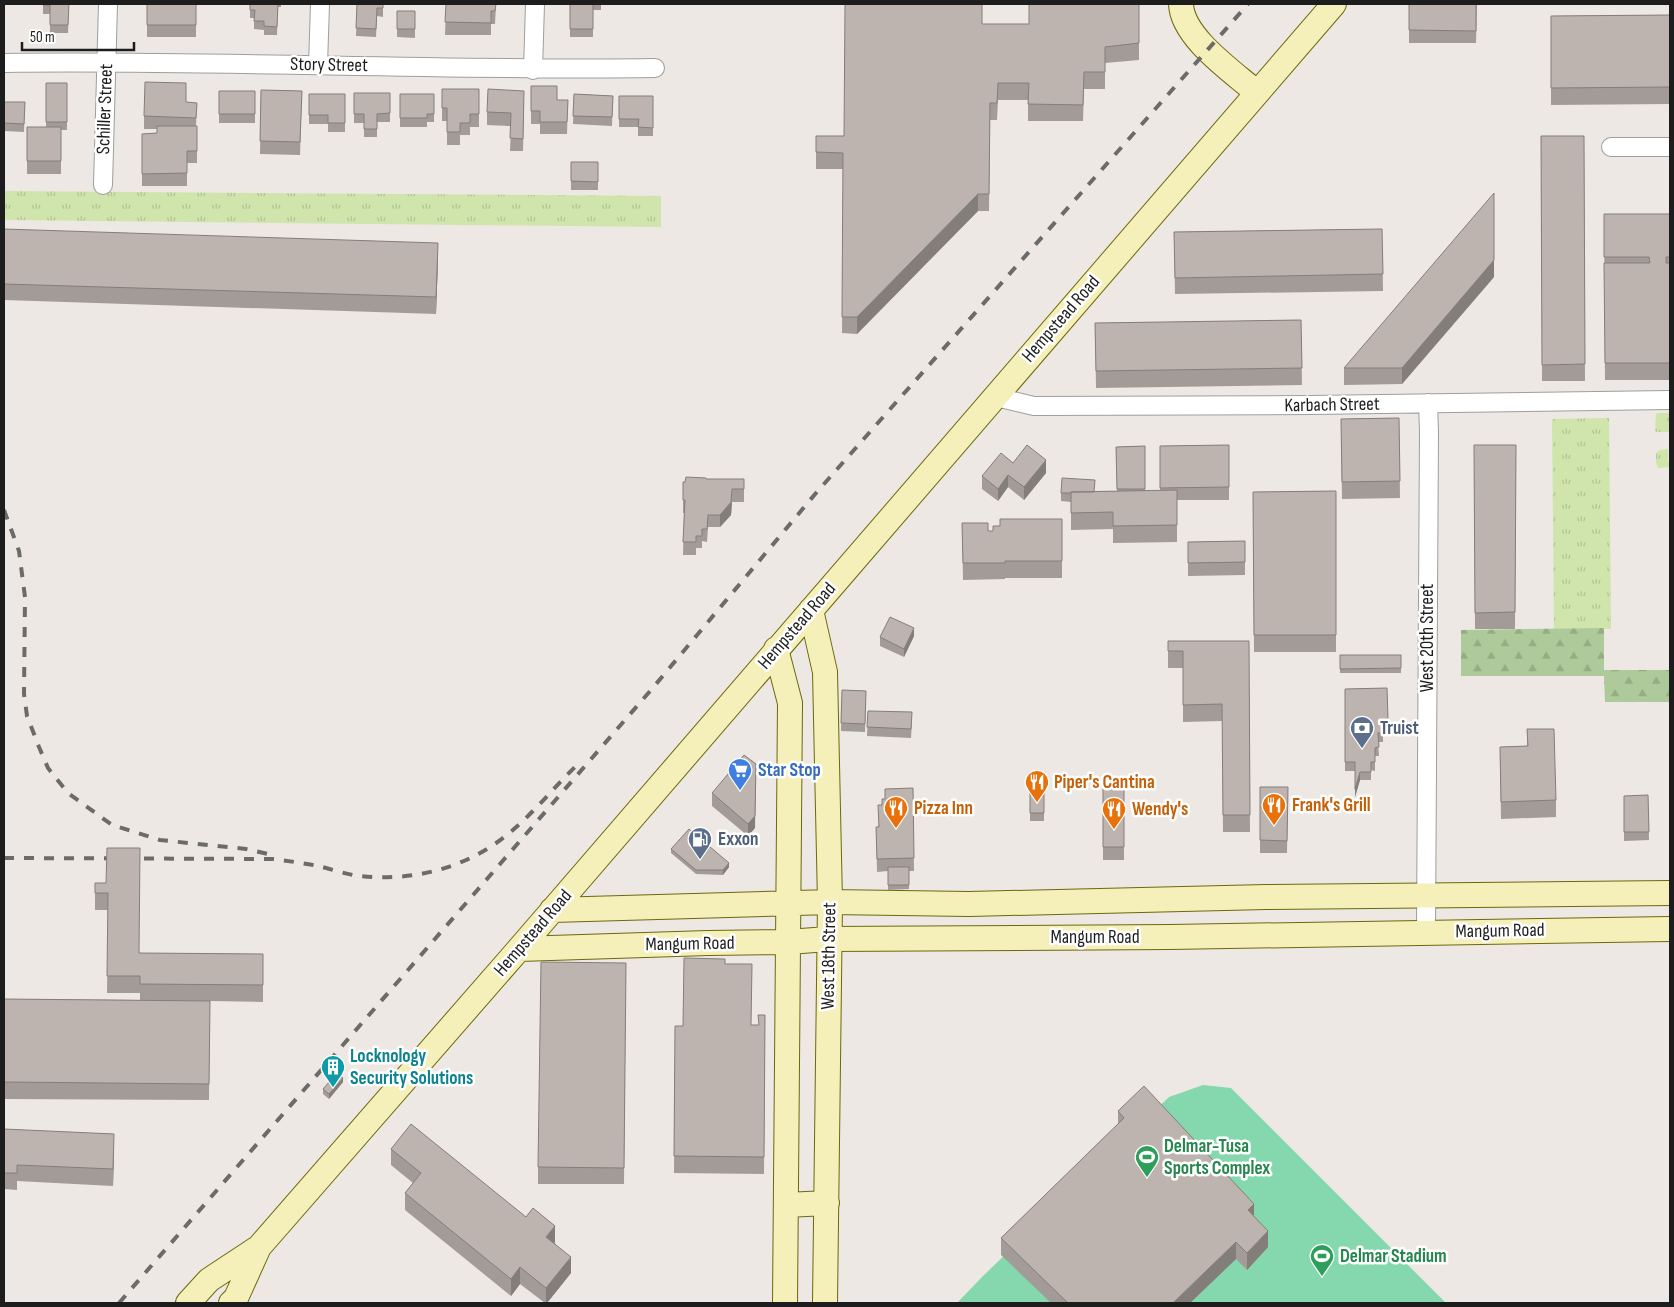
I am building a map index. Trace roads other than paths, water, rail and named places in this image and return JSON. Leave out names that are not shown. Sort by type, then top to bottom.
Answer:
[{"type":"main road","points":[[1181,4],[1181,14],[1195,38],[1256,92]]},
{"type":"main road","name":"Hempstead Road","points":[[188,1303],[209,1280],[259,1247],[519,949],[776,649],[996,397],[1041,341],[1334,4]]},
{"type":"main road","name":"West 18th Street","points":[[811,610],[825,666],[830,902],[828,939],[825,1303]]},
{"type":"main road","points":[[776,649],[790,703],[785,1303]]},
{"type":"main road","points":[[790,774],[827,769]]},
{"type":"main road","points":[[1661,893],[1662,929]]},
{"type":"main road","name":"Mangum Road","points":[[552,910],[830,902],[960,904],[1426,895],[1661,893]]},
{"type":"main road","points":[[1077,902],[1077,937]]},
{"type":"main road","name":"Mangum Road","points":[[519,949],[788,942],[828,939],[1180,937],[1662,929]]},
{"type":"main road","points":[[786,1205],[827,1203]]},
{"type":"main road","name":"Hempstead Road","points":[[232,1303],[259,1247]]},
{"type":"street","name":"Schiller Street","points":[[103,185],[108,4]]},
{"type":"street","points":[[318,65],[320,4]]},
{"type":"street","points":[[534,70],[535,4]]},
{"type":"street","name":"Story Street","points":[[4,63],[107,62],[534,70],[654,68]]},
{"type":"street","points":[[1611,147],[1670,147]]},
{"type":"street","name":"Karbach Street","points":[[996,397],[1034,406],[1311,406],[1670,400]]},
{"type":"street","name":"West 20th Street","points":[[1426,932],[1428,403]]},
{"type":"railway","points":[[119,1303],[651,690],[816,493],[1248,4]]},
{"type":"railway","points":[[4,510],[19,551],[25,597],[24,694],[27,716],[48,768],[68,793],[112,825],[160,840],[246,849],[268,854]]},
{"type":"railway","points":[[4,858],[273,859],[318,866],[359,876],[401,877],[422,874],[461,862],[497,842],[523,821],[581,761]]},
{"type":"place","name":"Truist","points":[[1362,749]]},
{"type":"place","name":"Star Stop","points":[[740,791]]},
{"type":"place","name":"Piper's Cantina","points":[[1037,803]]},
{"type":"place","name":"Frank's Grill","points":[[1274,826]]},
{"type":"place","name":"Pizza Inn","points":[[896,829]]},
{"type":"place","name":"Wendy's","points":[[1114,830]]},
{"type":"place","name":"Exxon","points":[[700,860]]},
{"type":"place","name":"Locknology Security Solutions","points":[[333,1088]]},
{"type":"place","name":"Delmar-Tusa Sports Complex","points":[[1147,1178]]},
{"type":"place","name":"Delmar Stadium","points":[[1322,1277]]}]
